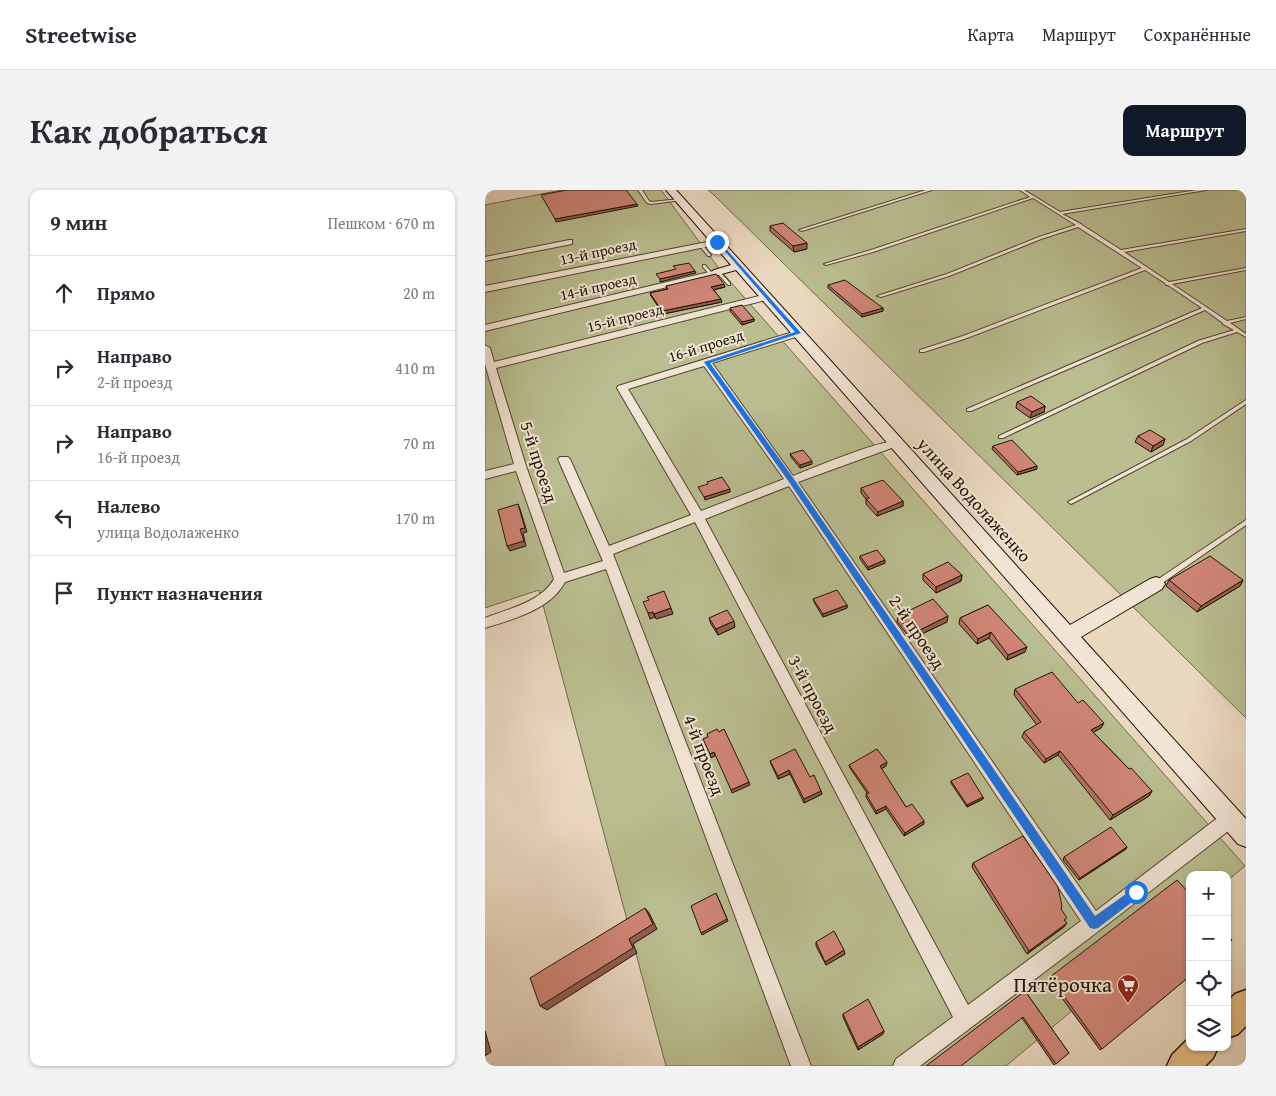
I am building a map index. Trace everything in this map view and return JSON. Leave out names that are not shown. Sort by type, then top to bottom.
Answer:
[{"type":"main road","name":"улица Водолаженко","points":[[676,195],[713,248],[739,266],[767,296],[1246,836]]},
{"type":"main road","points":[[714,273],[739,266]]},
{"type":"main road","points":[[1069,636],[1156,584]]},
{"type":"main road","points":[[1231,1019],[1246,1005]]},
{"type":"main road","points":[[1183,1066],[1198,1051]]},
{"type":"street","points":[[485,259],[569,242]]},
{"type":"street","name":"13-й проезд","points":[[485,290],[701,245],[713,248]]},
{"type":"street","name":"14-й проезд","points":[[485,328],[714,273]]},
{"type":"street","name":"15-й проезд","points":[[491,366],[767,296]]},
{"type":"street","name":"16-й проезд","points":[[622,388],[799,333]]},
{"type":"street","name":"5-й проезд","points":[[485,348],[520,466],[559,583]]},
{"type":"street","name":"2-й проезд","points":[[706,362],[791,481],[1094,924]]},
{"type":"street","name":"3-й проезд","points":[[622,388],[698,517],[965,1020]]},
{"type":"street","points":[[485,622],[521,610],[543,598],[559,583],[608,558],[698,517],[897,443]]},
{"type":"street","name":"4-й проезд","points":[[564,459],[608,558],[801,1066]]},
{"type":"street","points":[[485,475],[520,466]]},
{"type":"street","points":[[903,1066],[1094,924],[1230,819]]},
{"type":"lane","points":[[640,190],[648,202],[651,203],[676,195]]},
{"type":"lane","points":[[801,230],[930,190]]},
{"type":"lane","points":[[1022,190],[1120,250],[1167,284],[1246,336]]},
{"type":"lane","points":[[1059,212],[1204,190]]},
{"type":"lane","points":[[826,264],[872,251],[1033,197]]},
{"type":"lane","points":[[879,296],[948,275],[1040,238],[1080,225]]},
{"type":"lane","points":[[1120,250],[1246,230]]},
{"type":"lane","points":[[701,245],[713,248]]},
{"type":"lane","points":[[704,266],[729,284]]},
{"type":"lane","points":[[922,351],[965,337],[1147,268]]},
{"type":"lane","points":[[1167,284],[1246,269]]},
{"type":"lane","points":[[969,410],[1204,309]]},
{"type":"lane","points":[[1225,323],[1246,318]]},
{"type":"lane","points":[[1001,438],[1156,365],[1200,342],[1237,330]]},
{"type":"lane","points":[[1071,502],[1189,440],[1246,402]]},
{"type":"lane","points":[[1156,584],[1246,522]]},
{"type":"green space","points":[[562,190],[661,190],[721,271],[1245,866],[1231,878],[1231,871],[1186,871],[1186,915],[1006,1066],[666,1066],[539,590],[485,608],[485,205]]},
{"type":"green space","points":[[708,190],[1246,190],[1246,718],[714,195]]},
{"type":"building","points":[[567,190],[626,190],[637,204],[555,219],[541,195]]},
{"type":"building","points":[[783,223],[807,243],[793,246],[770,226]]},
{"type":"building","points":[[689,263],[695,271],[660,279],[656,274],[676,269],[673,266]]},
{"type":"building","points":[[716,274],[724,284],[711,287],[721,299],[662,311],[650,293],[668,289],[666,286]]},
{"type":"building","points":[[845,280],[883,308],[862,314],[828,285]]},
{"type":"building","points":[[742,305],[754,319],[742,322],[730,308]]},
{"type":"building","points":[[1031,396],[1045,406],[1032,412],[1017,402]]},
{"type":"building","points":[[1150,430],[1165,439],[1153,446],[1138,436]]},
{"type":"building","points":[[1012,440],[1037,466],[1018,472],[993,446]]},
{"type":"building","points":[[803,450],[812,461],[800,465],[790,454]]},
{"type":"building","points":[[722,477],[730,489],[704,497],[698,487]]},
{"type":"building","points":[[883,480],[903,501],[878,512],[866,499],[869,498],[861,488]]},
{"type":"building","points":[[518,504],[525,528],[520,529],[524,541],[507,546],[498,510]]},
{"type":"building","points":[[877,550],[885,560],[868,567],[860,556]]},
{"type":"building","points":[[1210,556],[1243,580],[1201,606],[1169,580]]},
{"type":"building","points":[[948,562],[962,575],[936,587],[923,574]]},
{"type":"building","points":[[837,590],[847,605],[823,614],[813,599]]},
{"type":"building","points":[[664,591],[671,608],[654,614],[653,612],[648,613],[643,602],[649,600],[647,597]]},
{"type":"building","points":[[933,599],[948,616],[912,634],[898,616]]},
{"type":"building","points":[[988,605],[1027,647],[1008,655],[991,632],[978,639],[960,618]]},
{"type":"building","points":[[727,610],[734,621],[716,629],[709,618]]},
{"type":"building","points":[[1052,672],[1078,703],[1083,700],[1104,723],[1091,730],[1152,791],[1113,815],[1060,751],[1046,759],[1024,732],[1041,722],[1015,689]]},
{"type":"building","points":[[717,729],[719,732],[724,729],[749,782],[731,790],[714,752],[710,754],[703,739],[708,737],[707,734]]},
{"type":"building","points":[[795,749],[810,777],[814,775],[821,791],[804,799],[789,770],[778,776],[770,761]]},
{"type":"building","points":[[877,749],[887,762],[880,766],[906,807],[912,804],[924,821],[905,833],[886,806],[876,811],[866,794],[869,793],[849,765]]},
{"type":"building","points":[[968,773],[983,797],[967,805],[951,781]]},
{"type":"building","points":[[1111,827],[1127,847],[1080,878],[1064,857]]},
{"type":"building","points":[[1023,836],[1058,887],[1061,909],[1067,918],[1064,920],[1067,923],[1029,951],[973,863]]},
{"type":"building","points":[[1177,880],[1186,890],[1186,979],[1102,1049],[1050,977]]},
{"type":"building","points":[[716,893],[727,919],[701,933],[691,906]]},
{"type":"building","points":[[645,908],[653,924],[629,939],[633,948],[540,1006],[530,978]]},
{"type":"building","points":[[834,931],[844,950],[825,962],[816,942]]},
{"type":"building","points":[[1025,991],[1069,1053],[1056,1064],[1023,1017],[961,1066],[926,1066]]},
{"type":"building","points":[[868,999],[884,1031],[858,1047],[843,1014]]},
{"type":"place","name":"Пятёрочка","points":[[1128,1004]]},
{"type":"route","points":[[717,242],[799,333],[706,362],[791,481],[1094,924],[1136,892]]}]
